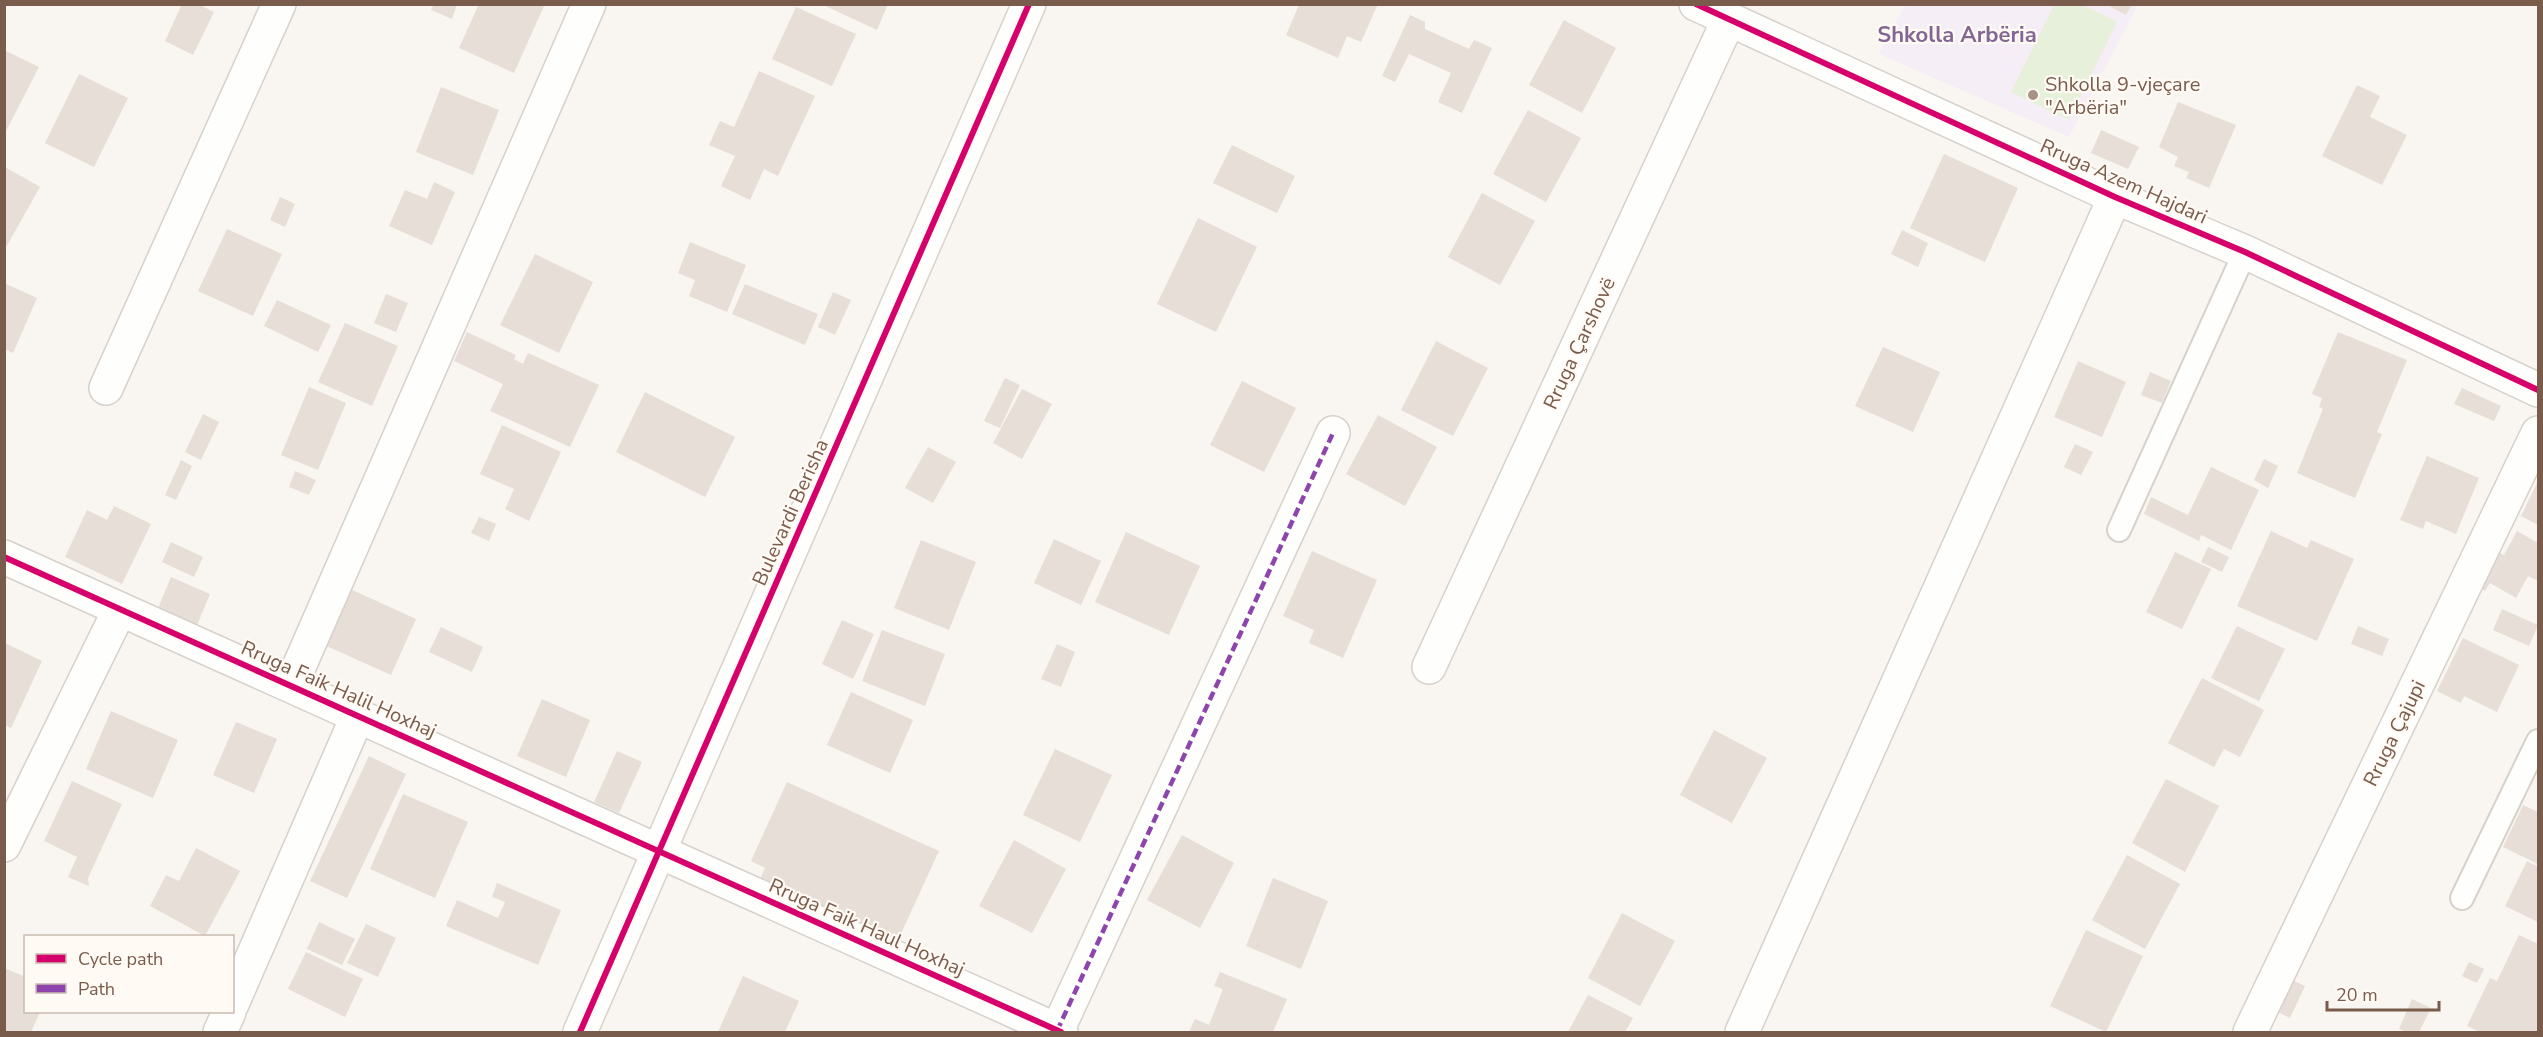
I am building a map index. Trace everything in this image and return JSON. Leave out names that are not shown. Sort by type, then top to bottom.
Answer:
[{"type":"street","points":[[105,388],[279,4]]},
{"type":"street","points":[[291,685],[589,4]]},
{"type":"street","name":"Bulevardi Berisha","points":[[580,1032],[661,852],[1029,4]]},
{"type":"street","name":"Rruga Azem Hajdari","points":[[1696,4],[2115,197],[2245,252],[2538,390]]},
{"type":"street","name":"Rruga Çarshovë","points":[[1429,667],[1729,19]]},
{"type":"street","points":[[1742,1032],[2115,197]]},
{"type":"street","points":[[1059,1032],[1333,433]]},
{"type":"street","name":"Rruga Çajupi","points":[[2250,1032],[2538,433]]},
{"type":"street","name":"Rruga Faik Halil Hoxhaj","points":[[4,557],[661,852]]},
{"type":"street","points":[[4,846],[120,609]]},
{"type":"street","points":[[234,999],[358,715]]},
{"type":"street","name":"Rruga Faik Haul Hoxhaj","points":[[661,852],[1059,1032]]},
{"type":"street","points":[[220,1032],[228,1013]]},
{"type":"lane","points":[[2119,530],[2245,252]]},
{"type":"lane","points":[[2462,898],[2538,741]]},
{"type":"shaded area","name":"Shkolla 9-vjeçare \"Arbëria\"","points":[[1905,5],[2138,5],[2069,137],[1879,54]]},
{"type":"green space","points":[[2054,5],[2082,5],[2117,22],[2069,120],[2011,92]]},
{"type":"building","points":[[182,4],[198,4],[214,12],[193,55],[165,41]]},
{"type":"building","points":[[434,4],[457,4],[452,19],[431,10]]},
{"type":"building","points":[[479,4],[544,6],[514,73],[459,48]]},
{"type":"building","points":[[821,4],[888,4],[877,30]]},
{"type":"building","points":[[2105,4],[2132,4],[2126,15]]},
{"type":"building","points":[[1299,5],[1377,6],[1361,42],[1347,36],[1338,58],[1286,35]]},
{"type":"building","points":[[796,7],[856,34],[832,86],[772,59]]},
{"type":"building","points":[[1410,15],[1425,22],[1425,29],[1469,49],[1474,40],[1492,48],[1462,113],[1438,102],[1451,73],[1409,54],[1395,82],[1382,76]]},
{"type":"building","points":[[1564,20],[1616,48],[1582,113],[1529,85]]},
{"type":"building","points":[[4,50],[39,67],[4,135]]},
{"type":"building","points":[[759,71],[815,96],[778,176],[764,169],[750,200],[721,186],[735,156],[709,145],[720,121],[734,127]]},
{"type":"building","points":[[79,74],[128,98],[94,167],[45,143]]},
{"type":"building","points":[[2357,85],[2380,96],[2370,117],[2407,135],[2382,185],[2322,156]]},
{"type":"building","points":[[441,87],[499,110],[473,175],[416,152]]},
{"type":"building","points":[[2178,102],[2236,125],[2209,188],[2186,178],[2189,172],[2174,166],[2178,157],[2159,147]]},
{"type":"building","points":[[1528,110],[1581,138],[1546,202],[1493,174]]},
{"type":"building","points":[[2101,130],[2139,147],[2128,169],[2091,153]]},
{"type":"building","points":[[1232,145],[1295,176],[1277,213],[1213,183]]},
{"type":"building","points":[[1944,154],[2018,188],[1985,262],[1910,228]]},
{"type":"building","points":[[5,167],[40,187],[5,249]]},
{"type":"building","points":[[434,182],[455,192],[432,245],[389,226],[405,190],[427,199]]},
{"type":"building","points":[[1482,193],[1535,221],[1500,285],[1448,257]]},
{"type":"building","points":[[280,197],[295,204],[285,227],[270,220]]},
{"type":"building","points":[[1198,218],[1257,247],[1216,332],[1157,304]]},
{"type":"building","points":[[227,229],[282,254],[253,316],[198,291]]},
{"type":"building","points":[[1902,230],[1928,243],[1918,267],[1891,254]]},
{"type":"building","points":[[690,242],[746,265],[727,312],[689,296],[695,280],[678,273]]},
{"type":"building","points":[[535,254],[593,282],[559,353],[500,325]]},
{"type":"building","points":[[4,283],[37,298],[13,353],[4,349]]},
{"type":"building","points":[[745,284],[818,314],[805,345],[732,314]]},
{"type":"building","points":[[833,292],[851,300],[835,335],[818,327]]},
{"type":"building","points":[[386,294],[408,303],[396,332],[374,323]]},
{"type":"building","points":[[277,300],[331,325],[318,352],[264,326]]},
{"type":"building","points":[[345,323],[398,346],[372,406],[318,382]]},
{"type":"building","points":[[467,332],[516,355],[514,359],[523,364],[528,353],[599,385],[570,447],[490,411],[503,384],[454,361]]},
{"type":"building","points":[[2338,332],[2407,360],[2377,432],[2382,434],[2355,498],[2297,473],[2323,409],[2319,407],[2322,398],[2312,394]]},
{"type":"building","points":[[1436,341],[1488,368],[1453,436],[1401,410]]},
{"type":"building","points":[[1883,347],[1940,372],[1913,432],[1855,406]]},
{"type":"building","points":[[2078,361],[2126,382],[2102,437],[2054,417]]},
{"type":"building","points":[[2150,372],[2171,381],[2162,403],[2141,395]]},
{"type":"building","points":[[1005,378],[1020,385],[1000,428],[984,421]]},
{"type":"building","points":[[1242,381],[1296,408],[1264,472],[1210,445]]},
{"type":"building","points":[[309,387],[346,403],[318,470],[281,455]]},
{"type":"building","points":[[2462,388],[2501,406],[2494,421],[2454,404]]},
{"type":"building","points":[[1022,389],[1052,404],[1022,459],[993,443]]},
{"type":"building","points":[[645,392],[735,437],[705,497],[616,452]]},
{"type":"building","points":[[203,414],[219,422],[201,460],[185,452]]},
{"type":"building","points":[[1378,415],[1437,447],[1405,506],[1346,474]]},
{"type":"building","points":[[502,425],[561,452],[529,521],[505,509],[514,489],[480,474]]},
{"type":"building","points":[[2075,444],[2093,452],[2081,475],[2064,467]]},
{"type":"building","points":[[928,447],[956,462],[933,503],[905,488]]},
{"type":"building","points":[[2427,456],[2479,478],[2456,534],[2426,521],[2423,529],[2400,520]]},
{"type":"building","points":[[2264,459],[2278,466],[2268,488],[2254,480]]},
{"type":"building","points":[[181,460],[192,466],[176,500],[165,495]]},
{"type":"building","points":[[2211,467],[2259,490],[2231,550],[2201,535],[2199,541],[2144,514],[2151,497],[2188,515]]},
{"type":"building","points":[[295,471],[316,480],[309,495],[289,487]]},
{"type":"building","points":[[2538,481],[2538,525],[2521,516]]},
{"type":"building","points":[[114,506],[151,524],[122,584],[65,557],[87,510],[107,520]]},
{"type":"building","points":[[479,517],[496,524],[489,541],[471,533]]},
{"type":"building","points":[[2271,531],[2307,548],[2311,540],[2354,559],[2317,641],[2237,606]]},
{"type":"building","points":[[2517,531],[2538,543],[2538,581],[2528,576],[2516,598],[2490,583],[2485,591],[2474,584],[2494,550],[2504,555]]},
{"type":"building","points":[[1126,532],[1200,566],[1169,635],[1095,602]]},
{"type":"building","points":[[1054,539],[1101,561],[1081,605],[1034,583]]},
{"type":"building","points":[[921,540],[976,562],[949,630],[894,608]]},
{"type":"building","points":[[171,542],[203,557],[194,577],[162,562]]},
{"type":"building","points":[[2208,547],[2229,557],[2222,572],[2201,562]]},
{"type":"building","points":[[1312,551],[1377,580],[1343,658],[1309,643],[1314,630],[1283,616]]},
{"type":"building","points":[[2175,552],[2211,569],[2182,629],[2146,612]]},
{"type":"building","points":[[171,577],[210,594],[195,630],[156,613]]},
{"type":"building","points":[[348,588],[416,619],[391,675],[322,644]]},
{"type":"building","points":[[2502,609],[2538,625],[2529,646],[2493,630]]},
{"type":"building","points":[[842,620],[874,634],[853,679],[822,664]]},
{"type":"building","points":[[2237,626],[2285,649],[2259,701],[2211,678]]},
{"type":"building","points":[[2358,626],[2389,639],[2382,656],[2351,644]]},
{"type":"building","points":[[441,627],[483,647],[472,672],[429,652]]},
{"type":"building","points":[[882,630],[945,654],[925,706],[862,681]]},
{"type":"building","points":[[2463,638],[2519,665],[2497,712],[2464,696],[2461,703],[2437,691]]},
{"type":"building","points":[[5,643],[42,661],[11,728],[5,725]]},
{"type":"building","points":[[1057,644],[1075,652],[1061,687],[1041,679]]},
{"type":"building","points":[[2202,678],[2264,710],[2240,757],[2224,749],[2214,767],[2168,743]]},
{"type":"building","points":[[851,692],[913,720],[890,773],[827,745]]},
{"type":"building","points":[[542,699],[590,720],[566,777],[517,756]]},
{"type":"building","points":[[111,711],[178,740],[153,798],[86,769]]},
{"type":"building","points":[[236,722],[277,739],[254,793],[213,775]]},
{"type":"building","points":[[1714,730],[1767,758],[1732,823],[1680,795]]},
{"type":"building","points":[[1055,749],[1112,775],[1080,842],[1023,815]]},
{"type":"building","points":[[617,751],[642,762],[619,813],[594,802]]},
{"type":"building","points":[[369,756],[406,774],[347,898],[310,881]]},
{"type":"building","points":[[2166,779],[2219,806],[2185,872],[2132,843]]},
{"type":"building","points":[[72,781],[122,804],[88,878],[89,886],[68,877],[77,857],[44,841]]},
{"type":"building","points":[[787,782],[939,851],[892,953],[755,890],[765,868],[751,861]]},
{"type":"building","points":[[403,794],[468,822],[435,898],[370,869]]},
{"type":"building","points":[[2523,805],[2538,812],[2538,864],[2503,847]]},
{"type":"building","points":[[1182,835],[1234,863],[1200,928],[1147,900]]},
{"type":"building","points":[[1014,840],[1066,869],[1032,933],[979,906]]},
{"type":"building","points":[[196,848],[240,871],[206,935],[150,906],[166,875],[179,881]]},
{"type":"building","points":[[2127,855],[2180,884],[2145,949],[2092,920]]},
{"type":"building","points":[[2527,861],[2538,867],[2538,922],[2505,906]]},
{"type":"building","points":[[1273,878],[1328,901],[1301,969],[1246,946]]},
{"type":"building","points":[[497,883],[561,910],[538,965],[446,926],[457,900],[498,918],[505,902],[492,897]]},
{"type":"building","points":[[1622,913],[1675,941],[1640,1006],[1588,978]]},
{"type":"building","points":[[319,922],[355,939],[342,965],[307,949]]},
{"type":"building","points":[[366,924],[396,938],[378,977],[347,963]]},
{"type":"building","points":[[2086,930],[2143,956],[2106,1032],[2050,1006]]},
{"type":"building","points":[[2519,935],[2538,944],[2538,1032],[2480,1032],[2467,1026],[2490,978],[2497,981]]},
{"type":"building","points":[[306,952],[363,979],[345,1017],[288,989]]},
{"type":"building","points":[[2469,962],[2484,969],[2477,983],[2462,976]]},
{"type":"building","points":[[4,968],[24,976],[24,1013],[40,1013],[31,1032],[4,1032]]},
{"type":"building","points":[[1220,972],[1287,999],[1273,1032],[1189,1032],[1195,1019],[1209,1025],[1223,989],[1214,986]]},
{"type":"building","points":[[743,976],[799,1001],[785,1032],[718,1032]]},
{"type":"building","points":[[2290,979],[2305,986],[2290,1018],[2276,1011]]},
{"type":"building","points":[[1588,995],[1633,1018],[1625,1032],[1568,1032]]},
{"type":"building","points":[[2412,999],[2431,1008],[2419,1032],[2399,1029]]},
{"type":"marked path","points":[[1057,1031],[1333,433]]},
{"type":"cycle path","points":[[580,1032],[1029,4]]},
{"type":"cycle path","points":[[1696,4],[2115,197],[2245,252],[2538,390]]},
{"type":"cycle path","points":[[4,557],[1061,1032]]},
{"type":"place","name":"Shkolla 9-vjeçare \"Arbëria\"","points":[[2033,95]]},
{"type":"district","name":"Shkolla Arbëria","points":[[1957,34]]}]
